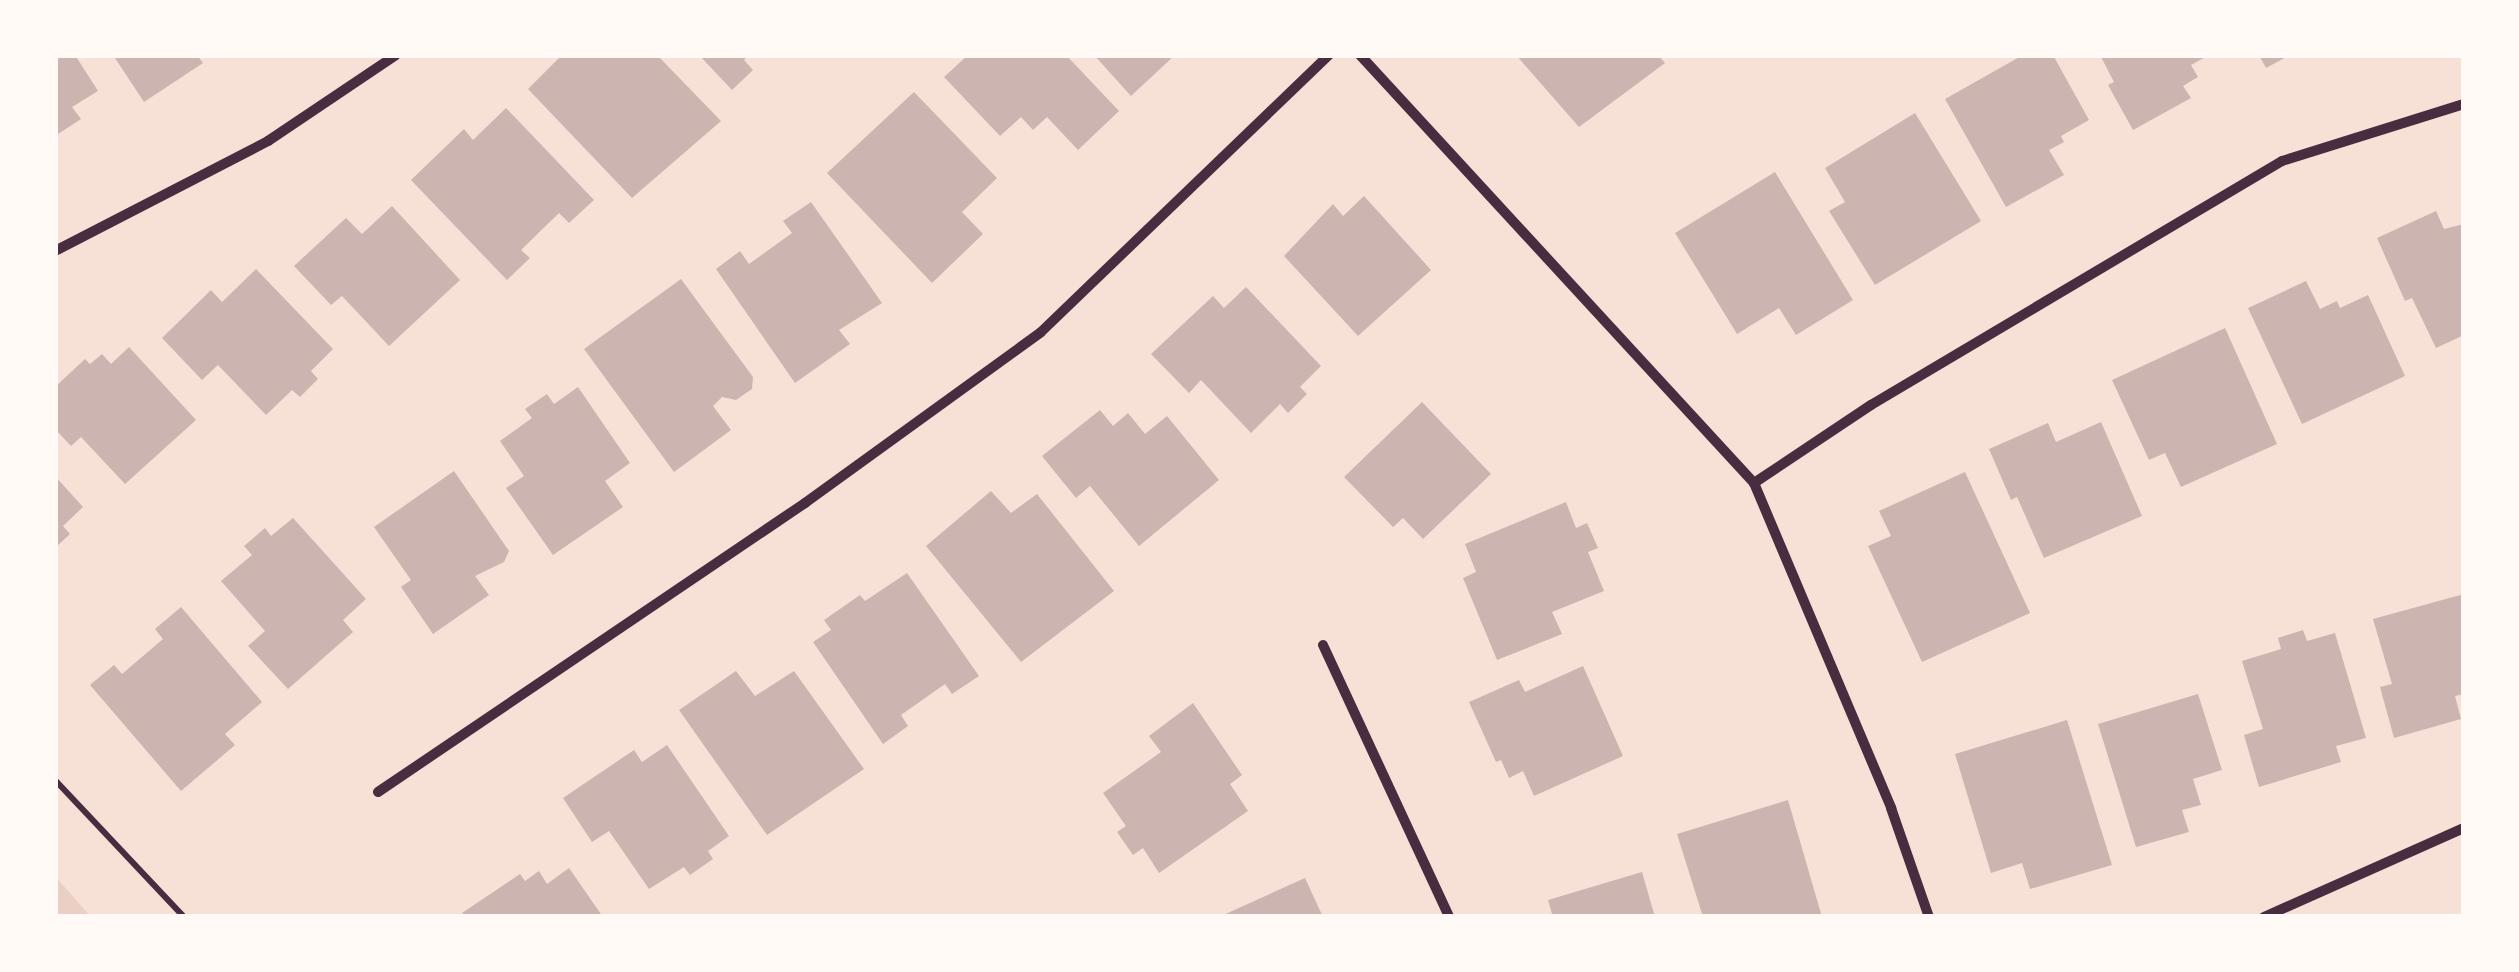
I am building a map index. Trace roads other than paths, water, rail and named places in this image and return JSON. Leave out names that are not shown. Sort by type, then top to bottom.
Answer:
[{"type":"street","points":[[55,250],[268,140],[396,55]]},
{"type":"street","points":[[378,792],[805,503],[1040,332],[1329,55]]},
{"type":"street","points":[[1360,55],[1754,482],[1891,808],[1929,917]]},
{"type":"street","points":[[1754,482],[1871,405],[2282,161],[2464,104]]},
{"type":"street","points":[[1323,645],[1449,917]]},
{"type":"street","points":[[2264,917],[2464,828]]}]
